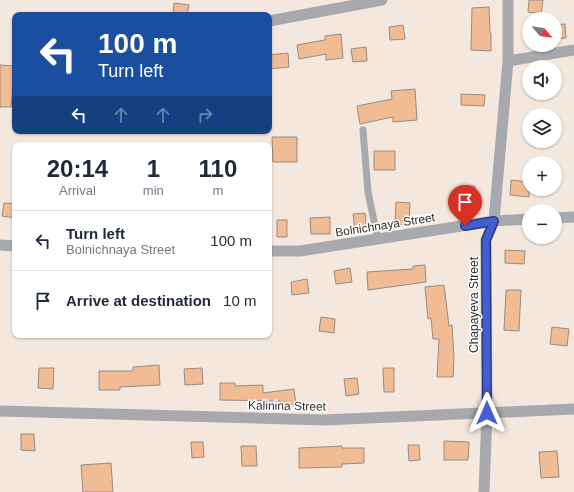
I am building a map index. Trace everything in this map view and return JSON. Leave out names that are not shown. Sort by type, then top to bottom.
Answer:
[{"type":"street","points":[[272,20],[382,0]]},
{"type":"street","name":"Chapayeva Street","points":[[484,492],[487,413],[486,240],[494,221],[508,61],[508,0]]},
{"type":"street","points":[[508,61],[574,50]]},
{"type":"street","points":[[562,218],[574,217]]},
{"type":"street","name":"Bolnichnaya Street","points":[[272,251],[300,251],[494,221],[522,220]]},
{"type":"street","points":[[0,246],[12,246]]},
{"type":"street","name":"Kalinina Street","points":[[0,411],[324,420],[574,409]]},
{"type":"lane","points":[[363,130],[368,192],[378,240]]},
{"type":"building","points":[[529,0],[543,0],[541,12],[528,12]]},
{"type":"building","points":[[174,3],[189,5],[188,12],[173,12]]},
{"type":"building","points":[[489,7],[491,51],[471,50],[472,8]]},
{"type":"building","points":[[562,24],[565,24],[566,38],[562,38]]},
{"type":"building","points":[[403,25],[405,39],[390,40],[389,27]]},
{"type":"building","points":[[341,34],[343,58],[326,60],[326,54],[299,59],[297,45],[325,40],[325,36]]},
{"type":"building","points":[[366,47],[367,61],[353,62],[351,49]]},
{"type":"building","points":[[288,53],[289,67],[272,69],[272,55]]},
{"type":"building","points":[[0,65],[12,66],[11,107],[0,107]]},
{"type":"building","points":[[415,89],[417,120],[393,122],[393,117],[360,124],[357,106],[392,99],[391,91]]},
{"type":"building","points":[[461,94],[485,95],[484,106],[461,105]]},
{"type":"building","points":[[272,137],[297,137],[297,162],[273,162]]},
{"type":"building","points":[[374,151],[395,151],[395,170],[374,170]]},
{"type":"building","points":[[511,180],[522,181],[522,196],[529,197],[510,195]]},
{"type":"building","points":[[461,186],[475,186],[474,208],[460,207]]},
{"type":"building","points":[[396,202],[410,203],[409,225],[395,224]]},
{"type":"building","points":[[4,203],[12,204],[12,218],[2,216]]},
{"type":"building","points":[[365,213],[367,230],[355,231],[353,214]]},
{"type":"building","points":[[330,217],[330,234],[311,234],[310,218]]},
{"type":"building","points":[[277,220],[287,220],[287,237],[277,237]]},
{"type":"building","points":[[505,250],[525,251],[524,264],[505,263]]},
{"type":"building","points":[[425,265],[426,282],[368,290],[367,272],[413,269],[413,266]]},
{"type":"building","points":[[350,268],[352,282],[336,284],[334,271]]},
{"type":"building","points":[[307,279],[309,293],[292,295],[291,282]]},
{"type":"building","points":[[444,285],[449,326],[452,325],[454,358],[453,377],[437,377],[439,339],[433,339],[431,318],[428,319],[425,287]]},
{"type":"building","points":[[506,290],[521,290],[519,331],[504,330]]},
{"type":"building","points":[[321,317],[335,319],[334,333],[319,331]]},
{"type":"building","points":[[552,327],[569,329],[567,346],[550,344]]},
{"type":"building","points":[[159,365],[160,385],[120,387],[120,390],[99,390],[99,371],[133,371],[133,367]]},
{"type":"building","points":[[39,368],[54,368],[53,389],[38,388]]},
{"type":"building","points":[[202,368],[203,384],[185,385],[184,369]]},
{"type":"building","points":[[383,368],[394,368],[394,392],[384,392]]},
{"type":"building","points":[[357,378],[359,394],[346,396],[344,379]]},
{"type":"building","points":[[220,383],[235,383],[235,386],[263,385],[263,393],[294,389],[296,404],[281,405],[280,401],[220,400]]},
{"type":"building","points":[[21,434],[34,434],[35,451],[21,450]]},
{"type":"building","points":[[444,441],[469,442],[468,460],[444,460]]},
{"type":"building","points":[[191,442],[203,442],[204,457],[192,458]]},
{"type":"building","points":[[408,445],[419,445],[420,460],[409,461]]},
{"type":"building","points":[[241,446],[256,446],[257,466],[242,466]]},
{"type":"building","points":[[342,446],[342,448],[364,448],[364,463],[342,464],[342,467],[299,468],[299,448]]},
{"type":"building","points":[[557,451],[559,477],[541,478],[539,452]]},
{"type":"building","points":[[111,463],[113,492],[83,492],[81,465]]},
{"type":"route","points":[[465,226],[494,221],[486,240],[487,413]]}]
